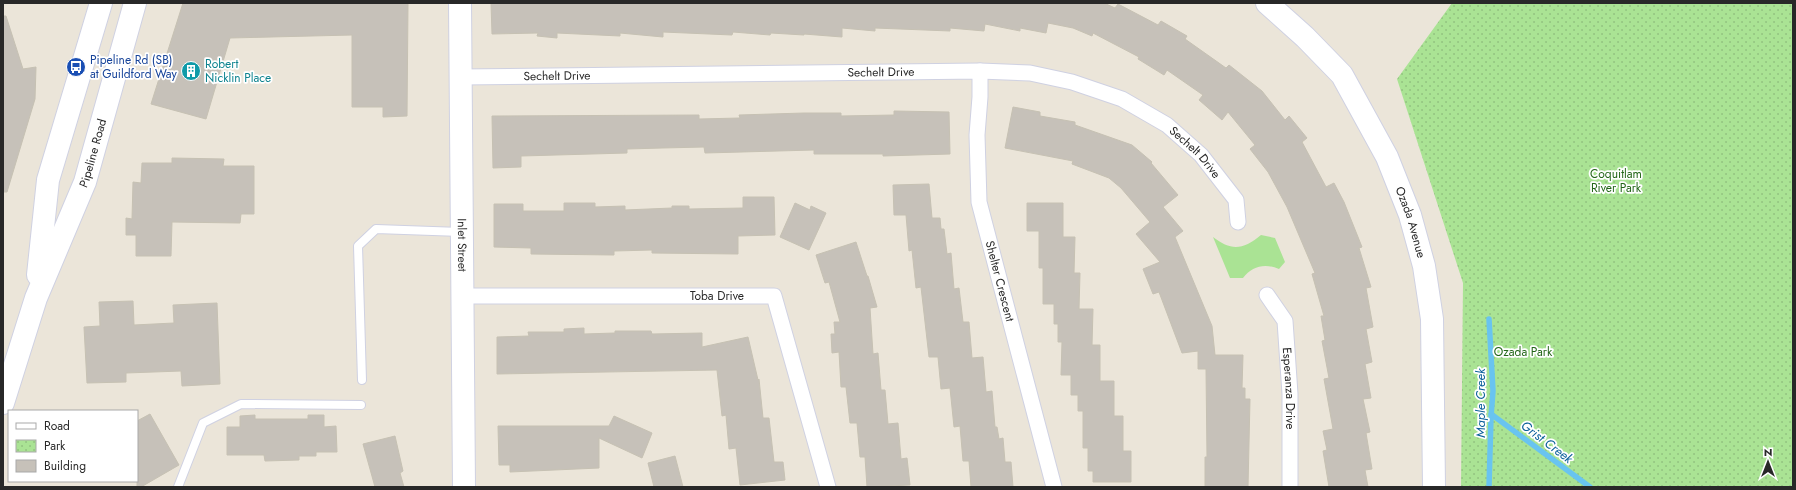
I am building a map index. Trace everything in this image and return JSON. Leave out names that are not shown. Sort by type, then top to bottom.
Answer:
[{"type":"street","name":"Pipeline Road","points":[[36,298],[48,180],[101,3]]},
{"type":"street","name":"Pipeline Road","points":[[3,402],[36,298],[85,182],[135,3]]},
{"type":"street","name":"Inlet Street","points":[[460,3],[464,487]]},
{"type":"street","name":"Ozada Avenue","points":[[1267,3],[1305,37],[1342,75],[1387,157],[1410,215],[1424,266],[1432,318],[1434,487]]},
{"type":"street","name":"Sechelt Drive","points":[[460,77],[980,71],[1030,73],[1072,82],[1122,99],[1167,125],[1201,155],[1236,200],[1238,222]]},
{"type":"street","name":"Shelter Crescent","points":[[980,71],[980,97],[977,135],[979,202],[1054,487]]},
{"type":"street","name":"Esperanza Drive","points":[[1267,295],[1286,321],[1290,394],[1290,487]]},
{"type":"street","name":"Toba Drive","points":[[462,296],[774,296],[828,487]]},
{"type":"lane","points":[[362,380],[358,246],[376,229],[462,232]]},
{"type":"lane","points":[[178,487],[203,423],[241,404],[361,405]]},
{"type":"green space","name":"Coquitlam River Park","points":[[1452,3],[1793,3],[1793,487],[1461,487],[1463,283],[1397,79]]},
{"type":"green space","points":[[1261,235],[1275,238],[1285,262],[1279,269],[1264,266],[1255,268],[1243,278],[1230,278],[1213,237],[1226,245],[1237,247],[1248,244]]},
{"type":"building","name":"Robert Nicklin Place","points":[[183,3],[408,3],[407,116],[383,117],[383,107],[352,107],[352,35],[230,38],[206,119],[151,104]]},
{"type":"building","points":[[491,3],[1104,3],[1115,8],[1118,4],[1158,25],[1161,21],[1187,36],[1185,39],[1226,68],[1229,65],[1262,91],[1285,120],[1289,116],[1307,138],[1302,142],[1326,187],[1334,183],[1344,202],[1362,247],[1359,248],[1371,287],[1366,288],[1373,327],[1366,329],[1372,362],[1365,364],[1371,398],[1363,399],[1370,432],[1366,433],[1372,469],[1365,470],[1368,487],[1329,487],[1323,451],[1327,450],[1323,431],[1333,429],[1324,379],[1329,378],[1322,341],[1325,340],[1321,316],[1324,316],[1312,274],[1315,273],[1287,207],[1268,172],[1250,149],[1255,145],[1228,112],[1222,120],[1199,100],[1203,95],[1167,70],[1164,75],[1138,59],[1139,57],[1093,33],[1092,36],[1073,28],[1048,23],[1046,33],[1020,28],[1020,31],[985,24],[984,31],[950,28],[950,31],[875,28],[875,31],[842,28],[842,37],[771,33],[770,35],[733,32],[732,35],[663,32],[663,37],[620,33],[620,36],[557,33],[557,38],[537,36],[538,33],[492,34]]},
{"type":"building","points":[[3,16],[6,16],[23,69],[36,67],[35,99],[7,192],[3,192]]},
{"type":"building","points":[[1013,107],[1040,112],[1040,116],[1075,122],[1075,125],[1132,145],[1152,162],[1151,163],[1178,195],[1163,207],[1183,231],[1175,237],[1212,326],[1215,355],[1243,355],[1242,388],[1245,388],[1245,399],[1250,399],[1248,487],[1205,487],[1205,457],[1207,457],[1206,369],[1198,369],[1198,351],[1182,353],[1159,292],[1153,294],[1143,269],[1160,262],[1136,234],[1150,222],[1121,188],[1109,178],[1072,164],[1073,161],[1005,148]]},
{"type":"building","points":[[894,111],[949,112],[950,154],[883,156],[883,154],[814,154],[814,150],[705,153],[704,147],[627,149],[627,153],[521,156],[521,167],[493,168],[492,116],[699,115],[699,119],[740,118],[739,115],[804,113],[841,113],[841,116],[894,115]]},
{"type":"building","points":[[172,158],[224,159],[223,166],[254,166],[254,214],[241,214],[240,223],[172,222],[171,256],[136,256],[136,235],[126,235],[126,218],[132,219],[133,182],[141,183],[142,163],[172,163]]},
{"type":"building","points":[[929,184],[932,218],[940,218],[941,229],[944,229],[947,254],[951,253],[954,289],[959,288],[963,322],[969,322],[972,358],[983,357],[986,392],[992,391],[995,427],[997,427],[999,439],[1003,438],[1005,462],[1011,462],[1013,487],[971,487],[969,461],[963,461],[960,426],[954,427],[950,388],[941,389],[938,357],[929,357],[921,287],[916,288],[912,250],[909,251],[906,215],[894,215],[893,185]]},
{"type":"building","points":[[743,197],[774,197],[775,235],[738,236],[738,254],[652,253],[652,250],[614,251],[614,255],[531,254],[531,248],[494,247],[494,204],[523,204],[523,211],[564,211],[564,203],[595,203],[595,207],[625,206],[625,210],[672,208],[672,206],[689,206],[689,209],[743,208]]},
{"type":"building","points":[[795,203],[810,210],[811,206],[826,213],[809,250],[780,237]]},
{"type":"building","points":[[1027,203],[1063,203],[1063,237],[1075,237],[1074,273],[1080,273],[1079,309],[1093,309],[1092,345],[1100,345],[1100,381],[1114,381],[1114,416],[1123,416],[1123,451],[1131,451],[1131,482],[1093,482],[1093,471],[1088,471],[1088,448],[1083,448],[1083,411],[1078,411],[1078,395],[1071,395],[1071,375],[1061,375],[1062,342],[1058,342],[1058,324],[1054,324],[1054,304],[1043,304],[1043,268],[1039,268],[1039,231],[1027,231]]},
{"type":"building","points":[[856,242],[877,307],[870,308],[873,354],[878,353],[881,390],[885,390],[888,424],[898,423],[901,459],[907,458],[910,485],[867,487],[865,457],[860,457],[857,423],[850,423],[846,387],[841,387],[839,352],[832,353],[831,334],[835,334],[834,322],[840,322],[829,282],[825,283],[816,255]]},
{"type":"building","points":[[133,301],[134,325],[174,323],[173,305],[217,303],[220,384],[182,386],[181,371],[126,373],[126,382],[87,383],[84,327],[100,326],[99,302]]},
{"type":"building","points":[[584,328],[584,334],[615,333],[615,331],[651,331],[652,334],[702,333],[702,347],[748,337],[758,380],[759,379],[763,418],[769,418],[774,462],[783,462],[785,480],[740,485],[736,448],[729,449],[726,415],[722,416],[717,370],[497,374],[497,337],[529,336],[528,332],[564,332],[564,329]]},
{"type":"building","points":[[150,414],[179,465],[141,487],[137,487],[138,420]]},
{"type":"building","points":[[255,415],[255,419],[308,419],[308,415],[324,415],[324,427],[336,426],[337,452],[316,452],[316,456],[299,456],[299,460],[265,461],[264,455],[227,455],[227,427],[240,427],[240,416]]},
{"type":"building","points":[[614,416],[652,433],[642,458],[599,438],[599,468],[510,472],[510,465],[499,465],[498,426],[609,426]]},
{"type":"building","points":[[395,436],[403,471],[400,473],[404,487],[375,487],[363,444]]},
{"type":"building","points":[[675,456],[683,487],[654,487],[648,463]]},
{"type":"waterway","name":"Maple Creek","points":[[1489,319],[1493,391],[1489,487]]},
{"type":"waterway","name":"Grist Creek","points":[[1491,414],[1590,487]]},
{"type":"place","name":"Pipeline Rd (SB) at Guildford Way","points":[[76,67]]},
{"type":"place","name":"Robert Nicklin Place","points":[[191,71]]},
{"type":"park label","name":"Ozada Park","points":[[1523,352]]}]
